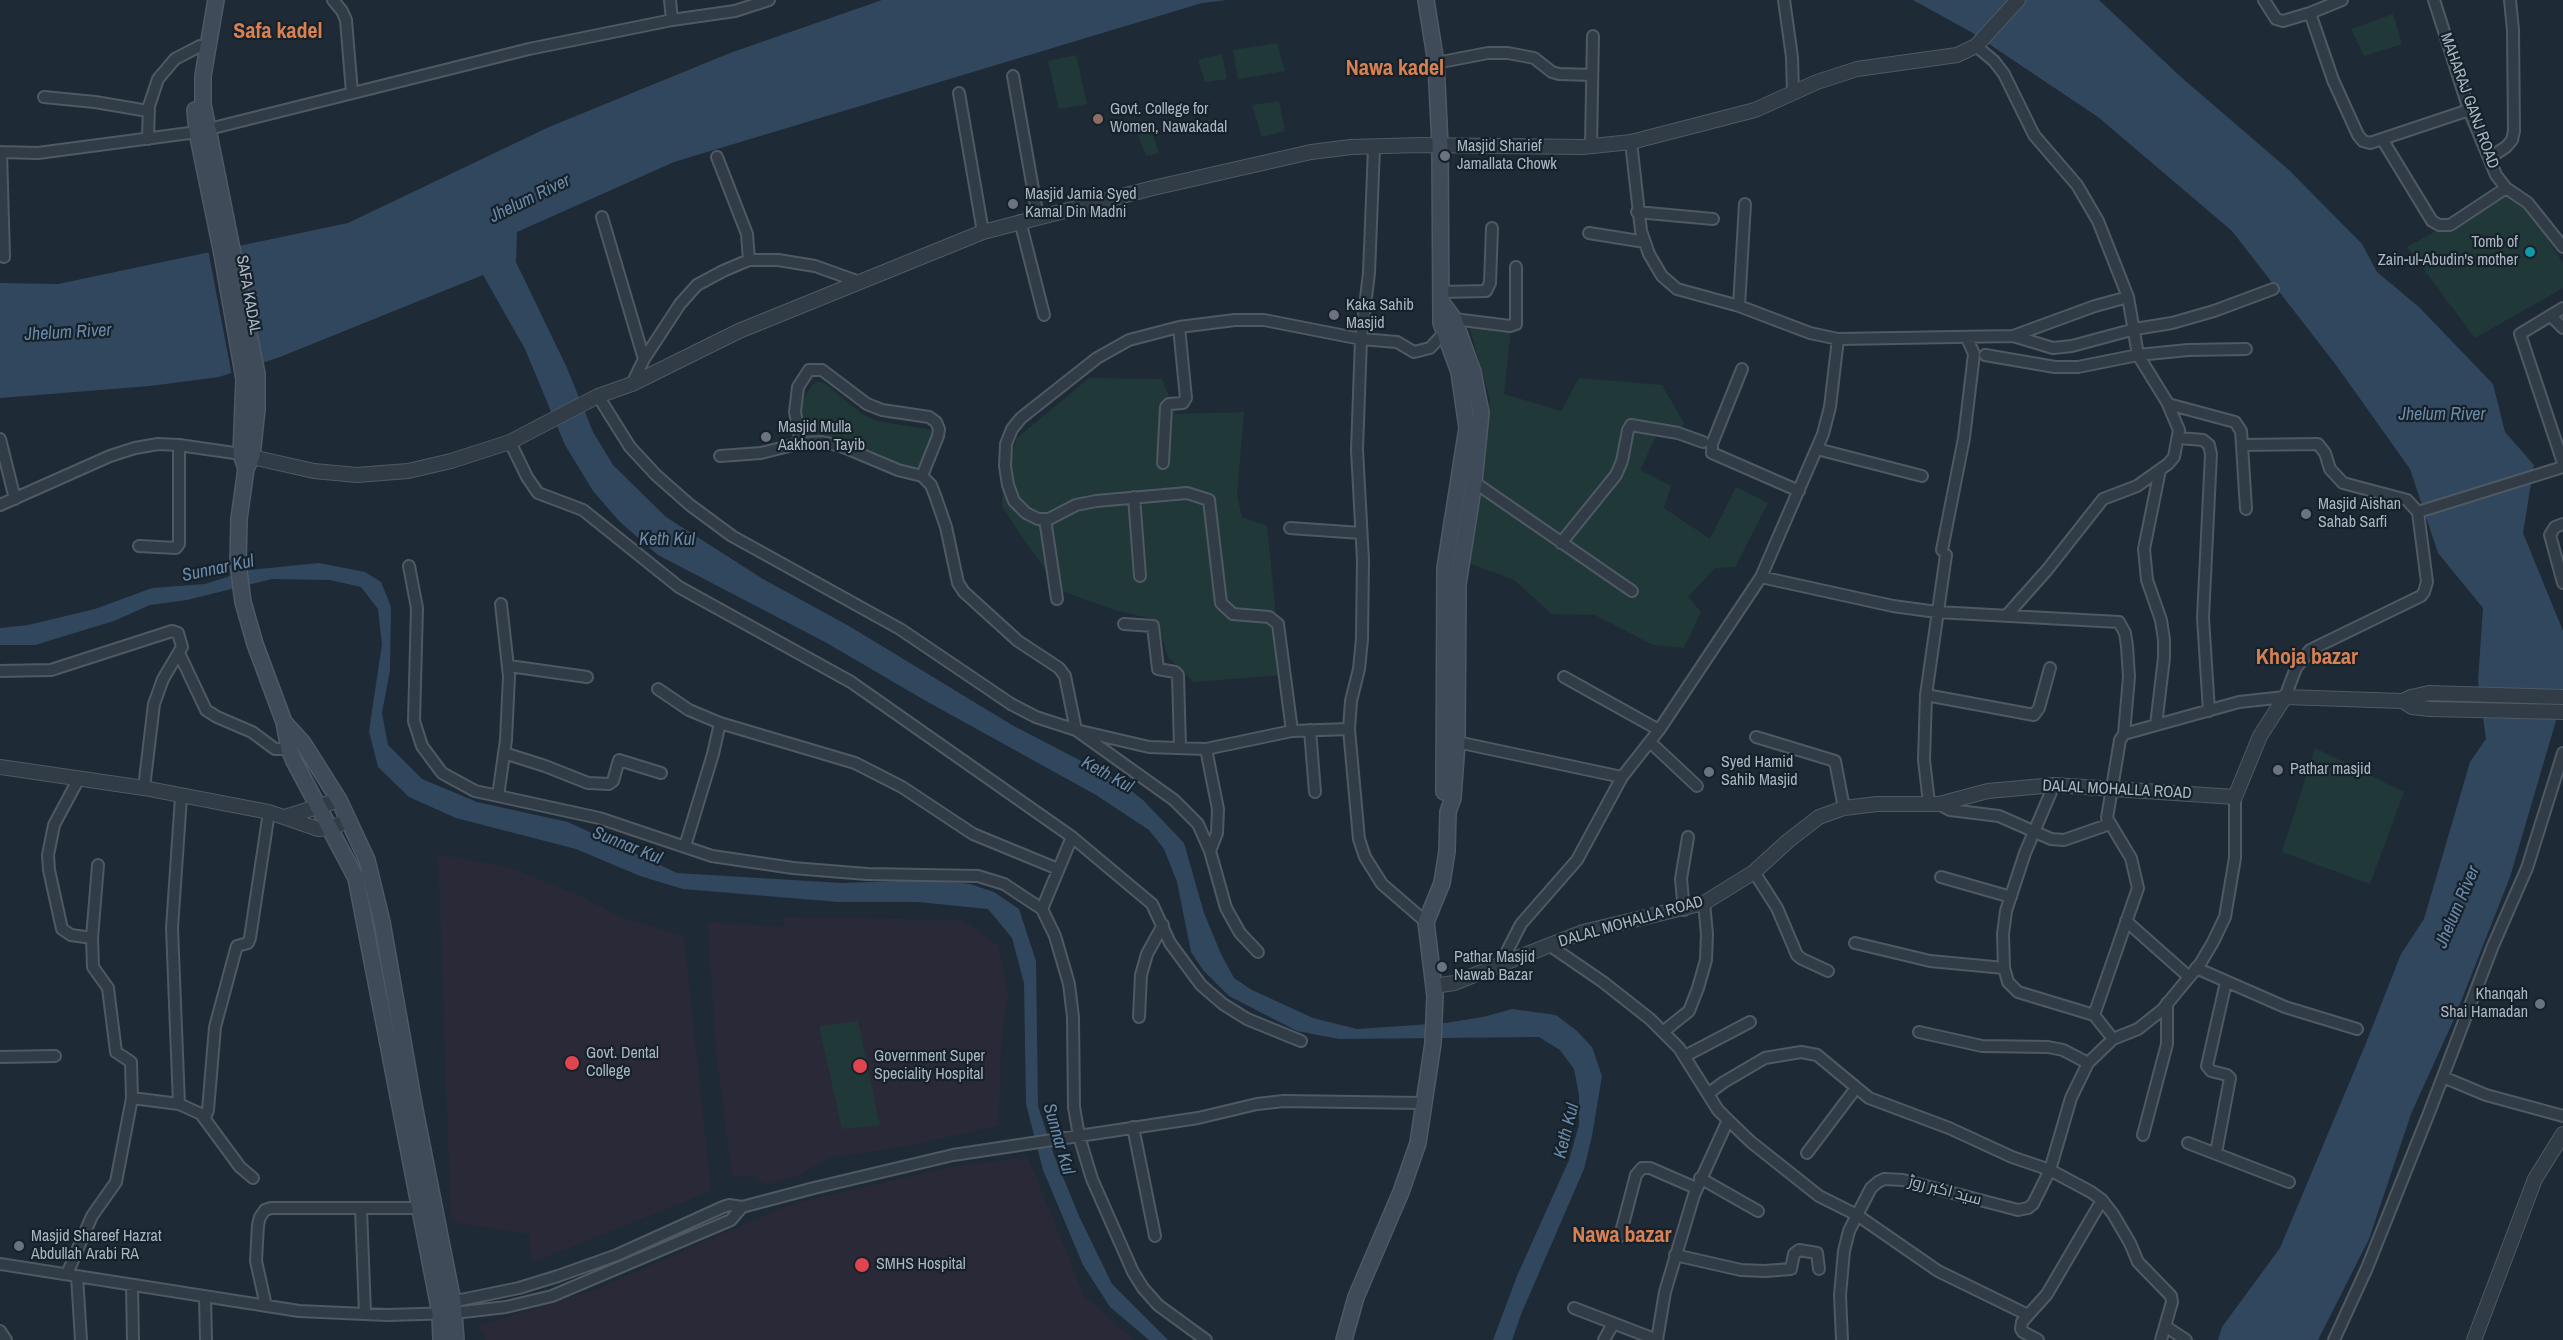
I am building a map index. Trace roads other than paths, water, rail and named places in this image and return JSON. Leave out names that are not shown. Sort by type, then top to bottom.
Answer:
[{"type":"main road","points":[[202,131],[195,82],[208,0]]},
{"type":"main road","points":[[202,131],[203,76],[216,0]]},
{"type":"main road","points":[[1344,1340],[1356,1297],[1401,1192],[1418,1143],[1422,1103],[1433,1043],[1435,991],[1426,922],[1442,883],[1448,851],[1448,812],[1444,800],[1445,568],[1467,428],[1459,372],[1441,323],[1440,145],[1436,63],[1426,0]]},
{"type":"main road","name":"SAFA KADAL","points":[[202,131],[250,377],[246,460],[239,519],[238,564],[243,602],[255,644],[285,722]]},
{"type":"main road","points":[[1442,298],[1454,319],[1473,372],[1481,413],[1474,482],[1458,584],[1457,742],[1453,798],[1448,812]]},
{"type":"main road","points":[[285,722],[289,749],[356,878],[419,1209],[449,1316],[465,1340]]},
{"type":"main road","points":[[285,722],[303,743],[339,800],[367,860],[382,922],[449,1316],[441,1340]]},
{"type":"street","points":[[333,0],[346,20],[352,93]]},
{"type":"street","points":[[333,0],[341,0]]},
{"type":"street","points":[[670,0],[672,20]]},
{"type":"street","points":[[4,257],[0,152],[38,153],[202,131],[529,49],[672,20],[735,11],[769,0]]},
{"type":"street","points":[[1784,0],[1792,57],[1793,93]]},
{"type":"street","points":[[0,506],[110,456],[158,444],[179,445],[246,460],[314,471],[357,475],[408,471],[451,461],[510,442],[593,399],[633,384],[739,331],[857,281],[983,232],[1020,221],[1311,152],[1440,145],[1591,146],[1631,142],[1755,110],[1857,69],[1957,55],[1976,46],[2018,0]]},
{"type":"street","points":[[2264,0],[2276,19],[2283,21],[2342,0]]},
{"type":"street","name":"MAHARAJ GANJ ROAD","points":[[2434,0],[2469,110],[2496,176],[2506,188],[2528,203],[2563,247]]},
{"type":"street","points":[[2489,158],[2506,147],[2512,140],[2514,131],[2513,30],[2510,0]]},
{"type":"street","points":[[2310,13],[2334,80],[2358,135],[2363,141],[2370,143],[2469,110]]},
{"type":"street","points":[[1591,146],[1593,36]]},
{"type":"street","points":[[148,139],[148,111],[152,93],[164,69],[175,59],[200,46]]},
{"type":"street","points":[[1976,46],[1994,61],[2004,74],[2034,135],[2077,185],[2098,221],[2128,297],[2138,355],[2176,420],[2179,438],[2174,457],[2160,470],[2137,486],[2103,499],[2047,570],[2007,615]]},
{"type":"street","points":[[1436,63],[1488,53],[1508,53],[1534,58],[1559,75],[1592,75]]},
{"type":"street","points":[[1013,76],[1038,217]]},
{"type":"street","points":[[959,93],[983,232]]},
{"type":"street","points":[[44,97],[95,102],[148,111]]},
{"type":"street","points":[[2382,139],[2432,221],[2439,225],[2450,225],[2506,188]]},
{"type":"street","points":[[1631,142],[1638,212],[1645,242],[1662,276],[1677,290],[1739,306],[1810,333],[1838,339],[2013,336],[2095,306],[2128,297]]},
{"type":"street","points":[[1374,148],[1369,273],[1361,339],[1357,450],[1361,533],[1362,639],[1359,669],[1351,701],[1349,729],[1359,839],[1365,857],[1382,884],[1426,922]]},
{"type":"street","points":[[717,158],[747,234],[749,260]]},
{"type":"street","points":[[1739,306],[1744,204]]},
{"type":"street","points":[[1638,212],[1713,219]]},
{"type":"street","points":[[602,217],[644,359]]},
{"type":"street","points":[[1020,221],[1044,315]]},
{"type":"street","points":[[1442,298],[1486,291],[1490,283],[1492,228]]},
{"type":"street","points":[[1589,233],[1645,242]]},
{"type":"street","points":[[633,384],[644,359],[680,304],[697,285],[723,270],[749,260],[778,260],[815,266],[857,281]]},
{"type":"street","points":[[1454,319],[1510,326],[1516,324],[1516,267]]},
{"type":"street","points":[[2013,336],[2053,348],[2072,346],[2135,329],[2172,323],[2214,311],[2273,289]]},
{"type":"street","points":[[2421,511],[2560,467],[2520,334],[2563,308]]},
{"type":"street","points":[[2551,316],[2563,328]]},
{"type":"street","points":[[1292,731],[1278,624],[1269,617],[1233,614],[1221,603],[1209,500],[1187,494],[1096,501],[1076,505],[1045,519],[1038,519],[1026,513],[1014,501],[1008,485],[1006,444],[1012,429],[1021,418],[1097,358],[1129,340],[1179,327],[1225,321],[1264,320],[1361,339],[1397,342],[1414,352],[1430,348],[1444,333]]},
{"type":"street","points":[[1163,463],[1166,407],[1169,404],[1183,403],[1186,398],[1179,327]]},
{"type":"street","points":[[1967,338],[1974,354],[1964,438],[1944,552],[1926,695],[1924,760],[1934,804],[1950,810],[1999,816],[2051,839],[2064,840],[2110,824]]},
{"type":"street","points":[[1499,967],[1521,924],[1577,860],[1622,777],[1659,730],[1761,577],[1817,449],[1830,407],[1838,339]]},
{"type":"street","points":[[1985,355],[2055,367],[2078,367],[2138,355],[2188,350],[2246,349]]},
{"type":"street","points":[[1742,369],[1712,444],[1712,453],[1799,490]]},
{"type":"street","points":[[801,443],[795,412],[798,387],[808,370],[822,370],[867,404],[882,410],[929,417],[936,422],[939,429],[938,436],[922,476]]},
{"type":"street","points":[[593,399],[630,447],[656,475],[690,505],[732,536],[900,629],[1011,704],[1036,717],[1076,730],[1149,747],[1206,749],[1292,731],[1349,729]]},
{"type":"street","points":[[2168,405],[2235,422],[2241,431],[2246,509]]},
{"type":"street","points":[[1561,543],[1616,475],[1631,425],[1678,433],[1703,442]]},
{"type":"street","points":[[2179,438],[2203,440],[2209,445],[2211,454],[2203,618],[2209,711]]},
{"type":"street","points":[[0,439],[15,499]]},
{"type":"street","points":[[510,442],[527,477],[538,493],[583,510],[679,587],[851,682],[1072,837],[1152,904],[1170,943],[1201,985],[1223,1004],[1270,1030],[1301,1041]]},
{"type":"street","points":[[720,456],[761,453],[801,443],[822,442],[841,446],[898,470],[922,476],[931,485],[946,527],[958,583],[1018,641],[1059,668],[1065,676],[1076,730],[1174,800],[1198,824],[1210,851],[1226,908],[1240,933],[1258,952]]},
{"type":"street","points":[[2050,1170],[2074,1089],[2088,1063],[2113,1039],[2138,1029],[2152,1019],[2192,972],[2213,942],[2225,916],[2235,858],[2235,797],[2260,736],[2285,697],[2296,668],[2310,650],[2424,592],[2427,582],[2421,511],[2407,500],[2343,483],[2330,469],[2325,453],[2318,444],[2242,445]]},
{"type":"street","points":[[139,546],[176,548],[179,544],[179,445]]},
{"type":"street","points":[[1817,449],[1922,476]]},
{"type":"street","points":[[2157,725],[2164,640],[2161,620],[2147,580],[2144,549],[2160,470]]},
{"type":"street","points":[[1474,482],[1632,591]]},
{"type":"street","points":[[1134,497],[1140,576]]},
{"type":"street","points":[[1045,519],[1057,600]]},
{"type":"street","points":[[2563,524],[2555,527],[2550,535],[2563,583]]},
{"type":"street","points":[[1290,528],[1361,533]]},
{"type":"street","points":[[409,566],[417,608],[414,721],[422,746],[442,773],[475,791],[599,818],[712,856],[793,868],[867,874],[978,876],[1004,884],[1042,909],[1056,936],[1069,984],[1073,1017],[1074,1107],[1079,1136],[1092,1179],[1133,1272],[1143,1288],[1158,1305],[1206,1340]]},
{"type":"street","points":[[1761,577],[1893,606],[1937,612],[2119,622],[2127,646],[2129,677],[2124,734],[2117,747],[2108,808],[2110,824],[2132,858],[2138,888],[2094,1015]]},
{"type":"street","points":[[498,796],[504,753],[509,666],[501,604]]},
{"type":"street","points":[[1124,624],[1153,626],[1158,669],[1175,672],[1178,675],[1180,748]]},
{"type":"street","points":[[0,671],[51,669],[172,631],[180,635],[182,646],[163,679],[154,704],[144,788]]},
{"type":"street","points":[[179,653],[206,710],[252,732],[275,749],[289,749]]},
{"type":"street","points":[[509,666],[587,677]]},
{"type":"street","points":[[1926,695],[2034,715],[2039,708],[2050,668]]},
{"type":"street","points":[[1564,677],[1659,730]]},
{"type":"street","points":[[658,688],[688,710],[720,723],[855,763],[902,787],[973,834],[1058,869]]},
{"type":"street","points":[[2124,734],[2239,702],[2285,697],[2403,701],[2429,693],[2563,697]]},
{"type":"street","points":[[2403,701],[2412,707],[2430,709],[2563,712]]},
{"type":"street","points":[[685,846],[720,723]]},
{"type":"street","points":[[1310,730],[1315,792]]},
{"type":"street","points":[[1756,737],[1835,761],[1844,808]]},
{"type":"street","points":[[1457,742],[1622,777]]},
{"type":"street","points":[[1650,742],[1697,786]]},
{"type":"street","points":[[1206,749],[1218,809],[1217,833],[1210,851]]},
{"type":"street","points":[[504,753],[588,783],[609,784],[613,781],[619,760],[661,773]]},
{"type":"street","points":[[2334,1340],[2367,1268],[2493,948],[2527,868],[2559,782],[2563,753]]},
{"type":"street","points":[[0,767],[144,788],[181,797],[269,812],[318,829],[331,828],[349,819]]},
{"type":"street","points":[[78,780],[54,825],[48,855],[49,870],[62,929],[71,935],[92,938]]},
{"type":"street","points":[[2054,785],[2034,831],[2011,897],[2003,934],[2004,968],[2008,982],[2018,992],[2094,1015],[2113,1039]]},
{"type":"street","name":"DALAL MOHALLA ROAD","points":[[1435,991],[1583,932],[1684,910],[1704,903],[1754,872],[1819,817],[1844,808],[1877,804],[1934,804],[1988,791],[2054,785],[2112,787],[2235,797]]},
{"type":"street","points":[[179,1104],[171,928],[181,797]]},
{"type":"street","points":[[285,818],[339,800]]},
{"type":"street","points":[[205,1118],[208,1110],[215,1027],[237,946],[248,943],[250,938],[269,812]]},
{"type":"street","points":[[1042,909],[1072,837]]},
{"type":"street","points":[[1684,910],[1681,879],[1688,837]]},
{"type":"street","points":[[81,1340],[72,1275],[93,1216],[116,1182],[132,1098],[132,1064],[129,1059],[117,1054],[115,1050],[108,988],[94,971],[92,938],[98,865]]},
{"type":"street","points":[[1754,872],[1777,908],[1797,955],[1828,971]]},
{"type":"street","points":[[1941,877],[2011,897]]},
{"type":"street","points":[[1664,1032],[1689,1011],[1698,988],[1706,960],[1707,934],[1704,903]]},
{"type":"street","points":[[2126,921],[2192,972],[2226,982],[2285,1007],[2357,1029]]},
{"type":"street","points":[[1139,1017],[1144,964],[1163,925]]},
{"type":"street","points":[[1855,944],[1930,961],[2004,968]]},
{"type":"street","points":[[1549,945],[1603,982],[1664,1032],[1685,1056],[1718,1110],[1751,1142],[1819,1196],[1857,1215],[1938,1271],[2028,1315]]},
{"type":"street","points":[[2216,1153],[2230,1078],[2208,1070],[2207,1066],[2226,982]]},
{"type":"street","points":[[2143,1135],[2167,1044],[2167,1003]]},
{"type":"street","points":[[1685,1056],[1750,1022]]},
{"type":"street","points":[[1919,1032],[1982,1046],[2048,1047],[2063,1050],[2088,1063]]},
{"type":"street","points":[[1709,1093],[1765,1058],[1801,1052],[1816,1055],[1869,1098],[1949,1128],[2012,1157],[2050,1170],[2091,1192],[2102,1200],[2119,1224],[2138,1262],[2171,1296],[2172,1302],[2161,1340]]},
{"type":"street","points":[[0,1058],[55,1056]]},
{"type":"street","points":[[2443,1077],[2486,1095],[2563,1116]]},
{"type":"street","points":[[1807,1153],[1856,1088]]},
{"type":"street","points":[[132,1098],[179,1104],[195,1110],[205,1118],[240,1167],[253,1178]]},
{"type":"street","points":[[449,1316],[519,1288],[617,1255],[729,1205],[742,1208],[952,1155],[1198,1118],[1257,1104],[1284,1101],[1422,1103]]},
{"type":"street","points":[[1574,1308],[1657,1340],[1665,1292],[1698,1183],[1728,1120]]},
{"type":"street","points":[[1133,1127],[1155,1236]]},
{"type":"street","points":[[2474,1340],[2535,1179],[2563,1134]]},
{"type":"street","points":[[2188,1143],[2289,1182]]},
{"type":"street","points":[[1620,1236],[1636,1175],[1642,1168],[1650,1168],[1698,1183],[1758,1211]]},
{"type":"street","name":"سید اکبر روڑ","points":[[1842,1340],[1840,1295],[1844,1251],[1849,1231],[1871,1188],[1884,1179],[1903,1180],[2018,1210],[2028,1208],[2033,1204],[2050,1170]]},
{"type":"street","points":[[2038,1340],[2021,1329],[2022,1322],[2047,1294],[2102,1200]]},
{"type":"street","points":[[266,1306],[256,1261],[258,1226],[262,1213],[271,1208],[419,1209]]},
{"type":"street","points":[[361,1208],[365,1314]]},
{"type":"street","points":[[0,1264],[299,1311],[449,1316],[552,1296],[731,1220],[742,1208]]},
{"type":"street","points":[[1675,1255],[1741,1270],[1765,1271],[1791,1269],[1794,1254],[1799,1250],[1817,1253],[1819,1269]]},
{"type":"street","points":[[132,1285],[133,1340]]},
{"type":"street","points":[[205,1298],[206,1340]]},
{"type":"street","points":[[1604,1340],[1612,1324]]},
{"type":"street","points":[[2165,1326],[2187,1340]]},
{"type":"street","points":[[0,1331],[6,1340]]},
{"type":"water","name":"Keth Kul","points":[[882,0],[1227,0],[1202,3],[674,162],[517,232],[516,262],[567,368],[593,432],[613,465],[666,517],[763,579],[849,626],[1012,725],[1116,779],[1143,800],[1184,843],[1204,913],[1221,954],[1234,978],[1252,990],[1313,1018],[1357,1029],[1445,1023],[1483,1017],[1512,1009],[1556,1015],[1577,1031],[1592,1047],[1602,1076],[1592,1136],[1584,1169],[1512,1340],[1493,1340],[1517,1276],[1569,1160],[1579,1125],[1579,1095],[1574,1069],[1560,1050],[1539,1037],[1339,1039],[1297,1031],[1229,996],[1203,970],[1191,952],[1177,882],[1164,849],[1149,830],[1096,795],[825,642],[658,555],[620,522],[593,491],[565,445],[525,349],[483,275],[280,357],[219,377],[150,386],[0,398],[0,283],[58,284],[348,223],[549,127],[730,53]]},
{"type":"water","name":"Jhelum River","points":[[1913,0],[2099,0],[2182,78],[2289,170],[2362,244],[2377,272],[2419,307],[2493,384],[2505,432],[2534,465],[2523,533],[2563,631],[2563,697],[2510,877],[2454,1019],[2411,1114],[2369,1239],[2318,1340],[2218,1340],[2222,1327],[2280,1248],[2401,954],[2424,919],[2470,762],[2486,739],[2478,681],[2483,608],[2438,553],[2410,469],[2336,365],[2232,231],[2098,117],[1971,32]]},
{"type":"water","points":[[319,563],[365,572],[381,582],[391,607],[390,670],[382,713],[388,745],[422,779],[477,802],[568,822],[677,873],[842,883],[932,880],[970,884],[994,892],[1019,909],[1036,961],[1038,1106],[1054,1155],[1079,1216],[1112,1284],[1168,1340],[1149,1340],[1110,1307],[1083,1265],[1043,1170],[1026,1104],[1024,983],[1012,938],[988,909],[918,902],[838,902],[683,889],[640,876],[576,849],[456,818],[409,797],[378,767],[369,731],[382,644],[378,609],[361,587],[330,580],[272,579],[187,600],[150,605],[114,621],[35,645],[0,645],[0,628],[28,625],[95,609],[152,588],[205,584],[249,570]]},
{"type":"place","name":"Govt. College for Women, Nawakadal","points":[[1098,119]]},
{"type":"place","name":"Masjid Sharief Jamallata Chowk","points":[[1445,156]]},
{"type":"place","name":"Masjid Jamia Syed Kamal Din Madni","points":[[1013,204]]},
{"type":"place","name":"Tomb of Zain-ul-Abudin's mother","points":[[2530,252]]},
{"type":"place","name":"Kaka Sahib Masjid","points":[[1334,315]]},
{"type":"place","name":"Masjid Mulla Aakhoon Tayib","points":[[766,437]]},
{"type":"place","name":"Masjid Aishan Sahab Sarfi","points":[[2306,514]]},
{"type":"place","name":"Pathar masjid","points":[[2278,770]]},
{"type":"place","name":"Syed Hamid Sahib Masjid","points":[[1709,772]]},
{"type":"place","name":"Pathar Masjid Nawab Bazar","points":[[1442,967]]},
{"type":"place","name":"Khanqah Shai Hamadan","points":[[2540,1004]]},
{"type":"place","name":"Govt. Dental College","points":[[572,1063]]},
{"type":"place","name":"Government Super Speciality Hospital","points":[[860,1066]]},
{"type":"place","name":"Masjid Shareef Hazrat Abdullah Arabi RA","points":[[19,1246]]},
{"type":"place","name":"SMHS Hospital","points":[[862,1265]]},
{"type":"district","name":"Safa kadel","points":[[278,32]]},
{"type":"district","name":"Nawa kadel","points":[[1395,69]]},
{"type":"district","name":"Khoja bazar","points":[[2307,658]]},
{"type":"district","name":"Nawa bazar","points":[[1622,1236]]},
{"type":"water label","name":"Sunnar Kul","points":[[218,569]]},
{"type":"water label","name":"Sunnar Kul","points":[[627,846]]},
{"type":"water label","name":"Sunnar Kul","points":[[1058,1139]]}]
